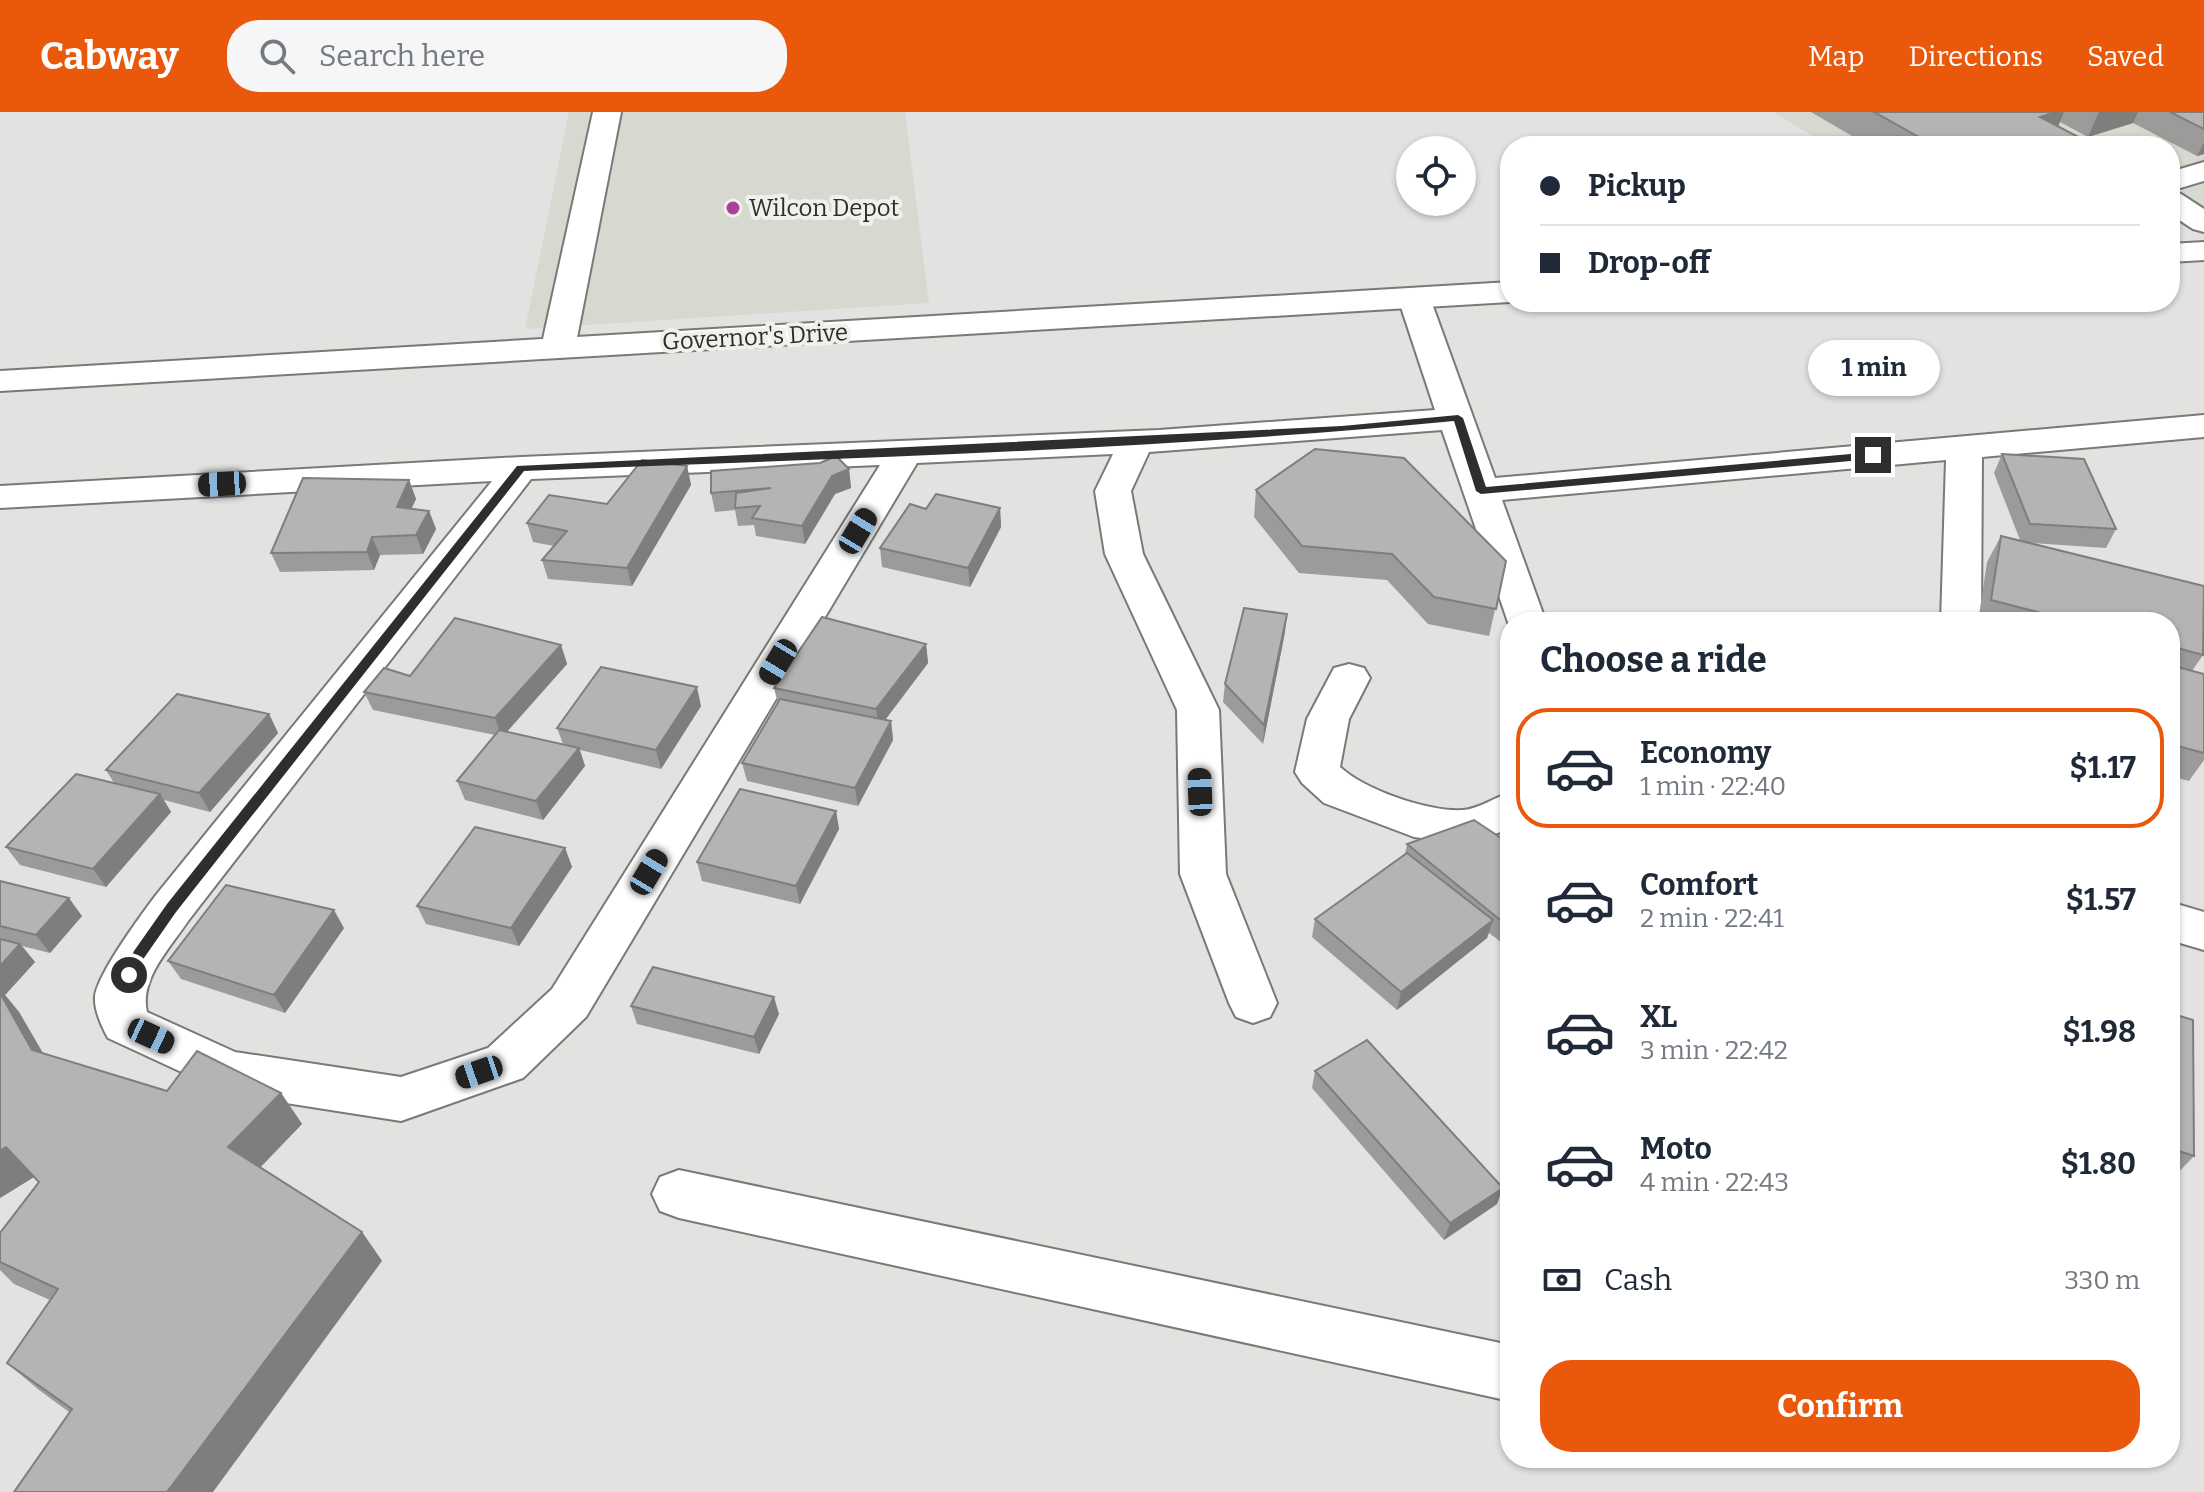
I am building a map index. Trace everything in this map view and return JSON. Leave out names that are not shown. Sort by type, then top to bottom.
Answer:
[{"type":"street","points":[[558,348],[607,112]]},
{"type":"street","points":[[2180,179],[2204,171]]},
{"type":"street","points":[[2180,207],[2204,223]]},
{"type":"street","points":[[2180,252],[2204,251]]},
{"type":"street","name":"Governor's Drive","points":[[0,381],[1500,293]]},
{"type":"street","points":[[1414,298],[1523,612]]},
{"type":"street","points":[[0,497],[521,468],[1342,429],[1458,418]]},
{"type":"street","points":[[1481,491],[2204,426]]},
{"type":"street","points":[[1137,440],[1113,491],[1124,554],[1198,710],[1203,874],[1253,1003]]},
{"type":"street","points":[[1961,612],[1964,447]]},
{"type":"street","points":[[521,468],[172,908],[139,955],[119,996],[125,1024],[229,1073],[401,1099],[505,1063],[569,1003],[906,452]]},
{"type":"street","points":[[1349,678],[1328,719],[1317,772],[1339,792],[1414,820],[1464,827],[1500,815]]},
{"type":"street","points":[[2180,924],[2204,931]]},
{"type":"street","points":[[679,1194],[1500,1371]]},
{"type":"shaded area","name":"Wilcon Depot","points":[[569,112],[905,112],[929,303],[525,329]]},
{"type":"shaded area","points":[[1774,112],[2204,112],[2204,216],[2180,217],[2180,136],[1813,136]]},
{"type":"building","points":[[1874,112],[2057,112],[2040,117],[2076,136],[1917,136]]},
{"type":"building","points":[[2170,112],[2204,112],[2204,129]]},
{"type":"building","points":[[1315,449],[1404,458],[1506,561],[1496,609],[1434,597],[1392,554],[1302,546],[1256,490]]},
{"type":"building","points":[[2002,454],[2084,459],[2116,529],[2030,524]]},
{"type":"building","points":[[836,456],[849,469],[832,476],[802,526],[752,518],[760,506],[735,508],[736,493],[771,488],[711,493],[711,471],[820,463]]},
{"type":"building","points":[[642,460],[687,466],[627,568],[542,560],[567,531],[527,523],[549,495],[607,504]]},
{"type":"building","points":[[303,478],[409,480],[397,507],[429,511],[416,535],[372,537],[367,552],[271,553]]},
{"type":"building","points":[[936,494],[1000,508],[968,568],[880,548],[910,504],[926,509]]},
{"type":"building","points":[[2001,536],[2204,586],[2203,655],[2180,649],[2180,612],[2037,612],[1991,600]]},
{"type":"building","points":[[1244,608],[1287,614],[1264,725],[1225,684]]},
{"type":"building","points":[[822,617],[926,644],[876,709],[774,688]]},
{"type":"building","points":[[455,618],[561,645],[495,718],[364,692],[384,668],[410,676]]},
{"type":"building","points":[[601,667],[697,687],[656,750],[557,728]]},
{"type":"building","points":[[2180,668],[2204,674],[2204,753],[2180,747]]},
{"type":"building","points":[[177,694],[269,714],[199,793],[106,770]]},
{"type":"building","points":[[780,699],[891,721],[855,788],[742,763]]},
{"type":"building","points":[[499,730],[579,748],[536,801],[457,781]]},
{"type":"building","points":[[76,774],[160,794],[93,869],[6,847]]},
{"type":"building","points":[[740,789],[836,811],[796,886],[697,862]]},
{"type":"building","points":[[1474,820],[1500,837],[1500,920],[1407,844]]},
{"type":"building","points":[[475,827],[565,848],[511,928],[417,906]]},
{"type":"building","points":[[1407,853],[1493,920],[1401,992],[1315,919]]},
{"type":"building","points":[[0,881],[69,898],[36,935],[0,926]]},
{"type":"building","points":[[226,885],[334,910],[274,995],[168,961]]},
{"type":"building","points":[[0,939],[20,944],[0,966]]},
{"type":"building","points":[[653,967],[774,997],[754,1037],[631,1006]]},
{"type":"building","points":[[0,993],[32,1050],[167,1091],[197,1051],[281,1093],[228,1147],[362,1232],[167,1492],[14,1492],[72,1409],[7,1363],[58,1289],[0,1262],[0,1233],[39,1182],[6,1147],[0,1151]]},
{"type":"building","points":[[2180,1016],[2193,1020],[2194,1156],[2180,1151]]},
{"type":"building","points":[[1367,1040],[1500,1185],[1500,1190],[1450,1223],[1315,1071]]},
{"type":"place","name":"Wilcon Depot","points":[[733,208]]},
{"type":"route","points":[[129,975],[172,908],[521,468],[993,448],[1342,429],[1458,418],[1481,491],[1873,455]]}]
